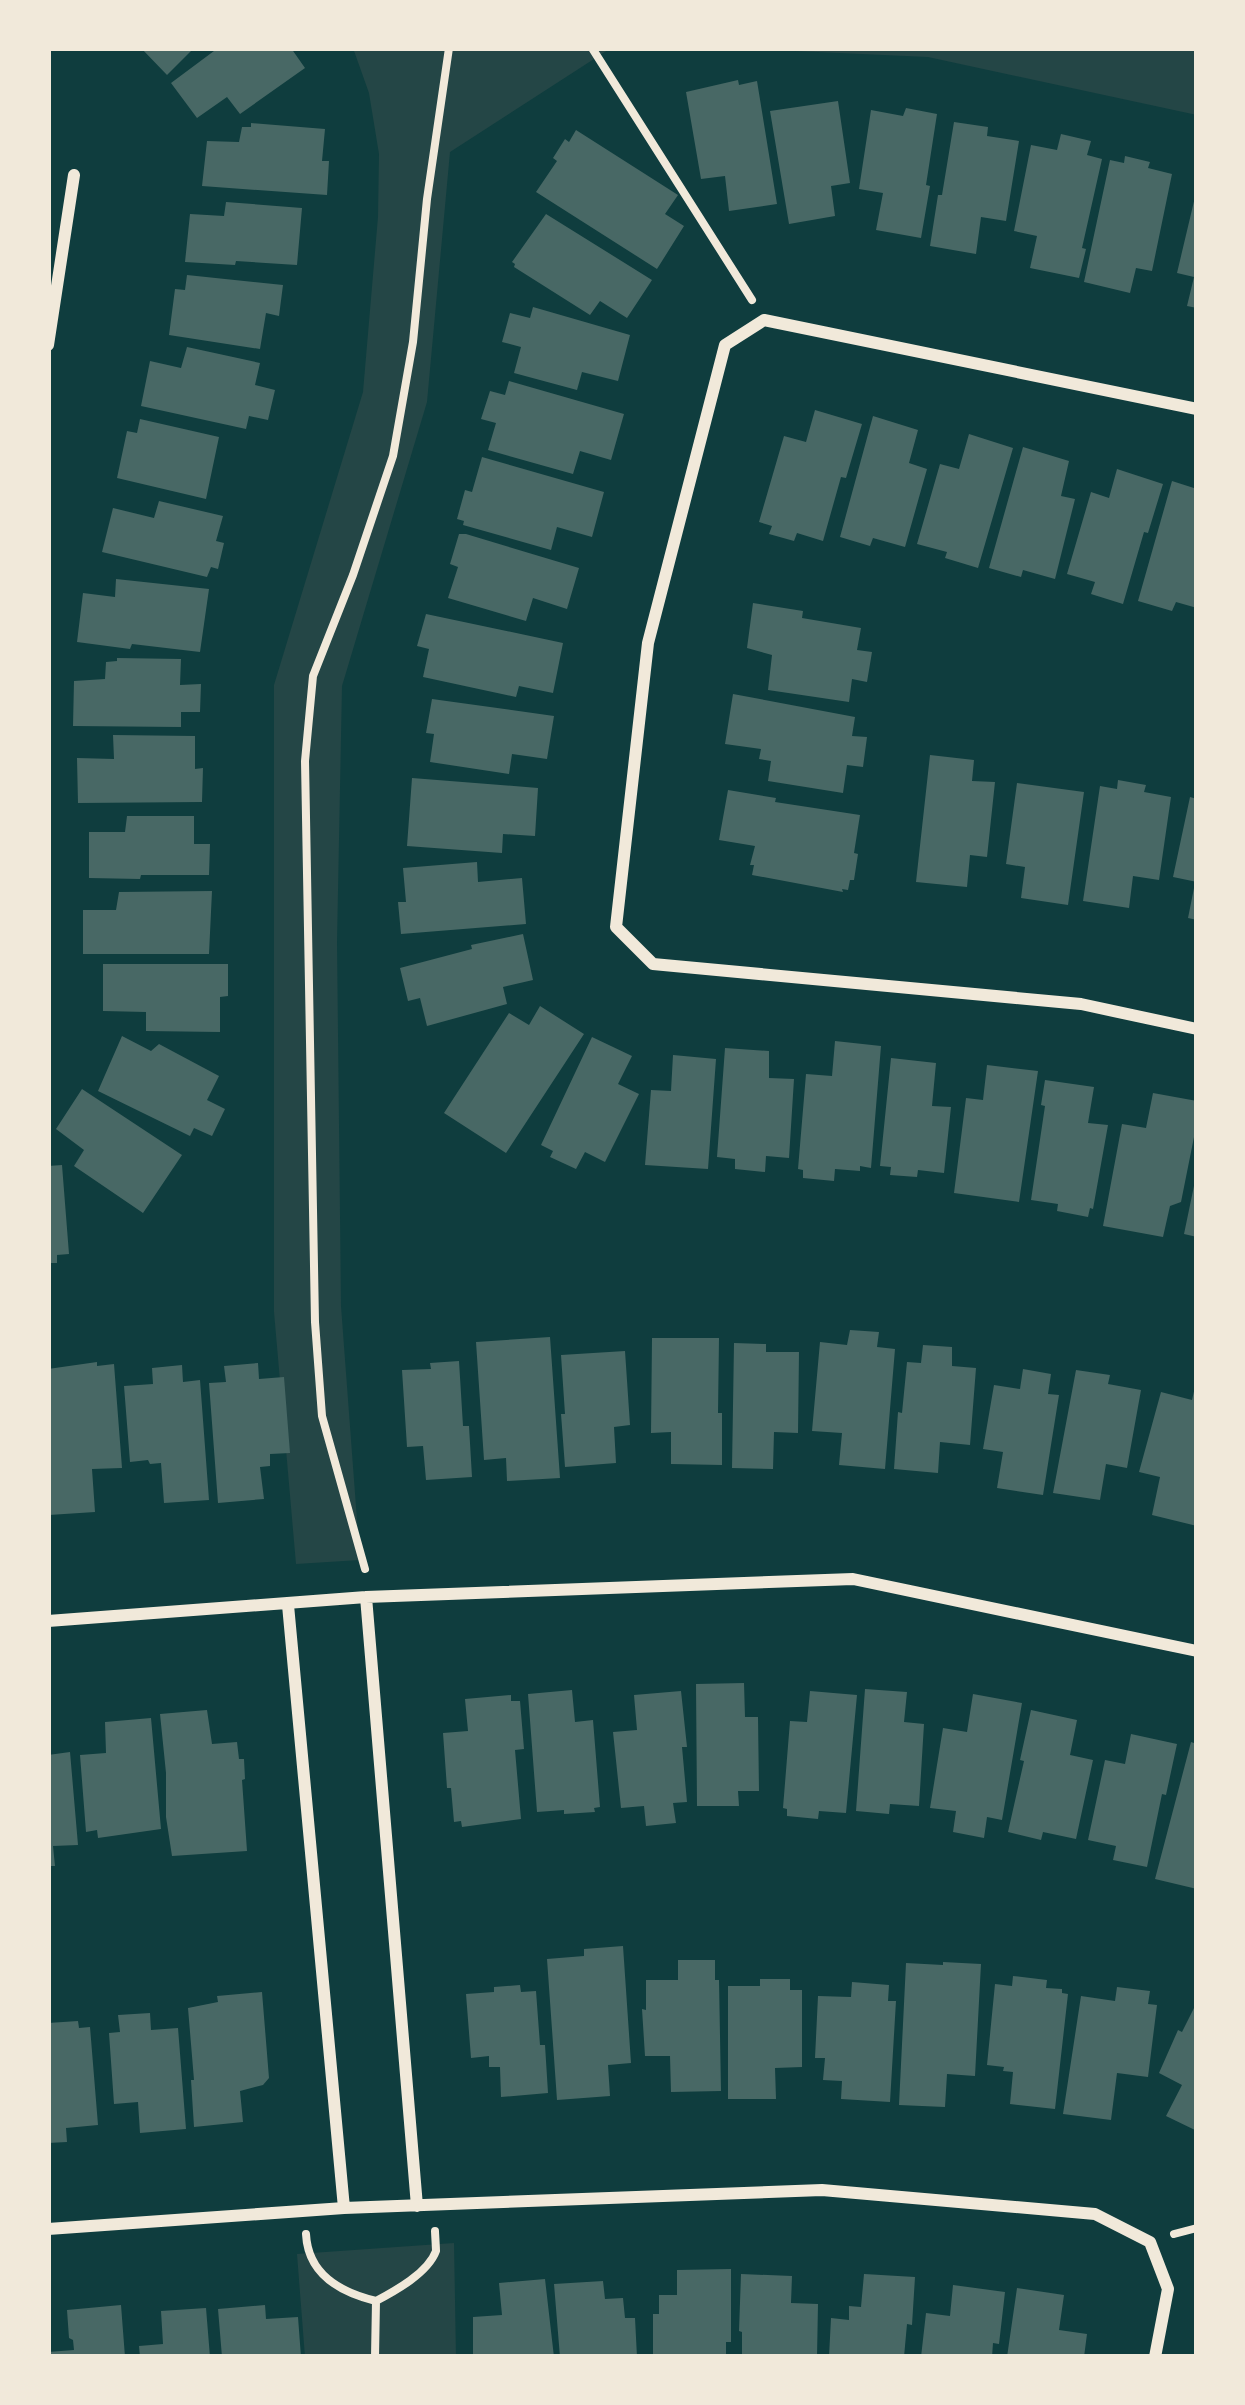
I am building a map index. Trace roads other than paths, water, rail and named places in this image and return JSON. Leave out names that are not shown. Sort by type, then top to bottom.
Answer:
[{"type":"street","points":[[48,345],[74,175]]},
{"type":"street","points":[[1197,409],[764,320],[725,345],[648,643],[616,927],[652,964],[1081,1004],[1197,1029]]},
{"type":"street","points":[[48,1621],[366,1598],[853,1579],[1197,1652]]},
{"type":"street","points":[[366,1598],[417,2206]]},
{"type":"street","points":[[288,1604],[344,2208]]},
{"type":"street","points":[[48,2229],[344,2208],[822,2190],[1095,2214],[1150,2242],[1168,2289],[1154,2357]]}]
